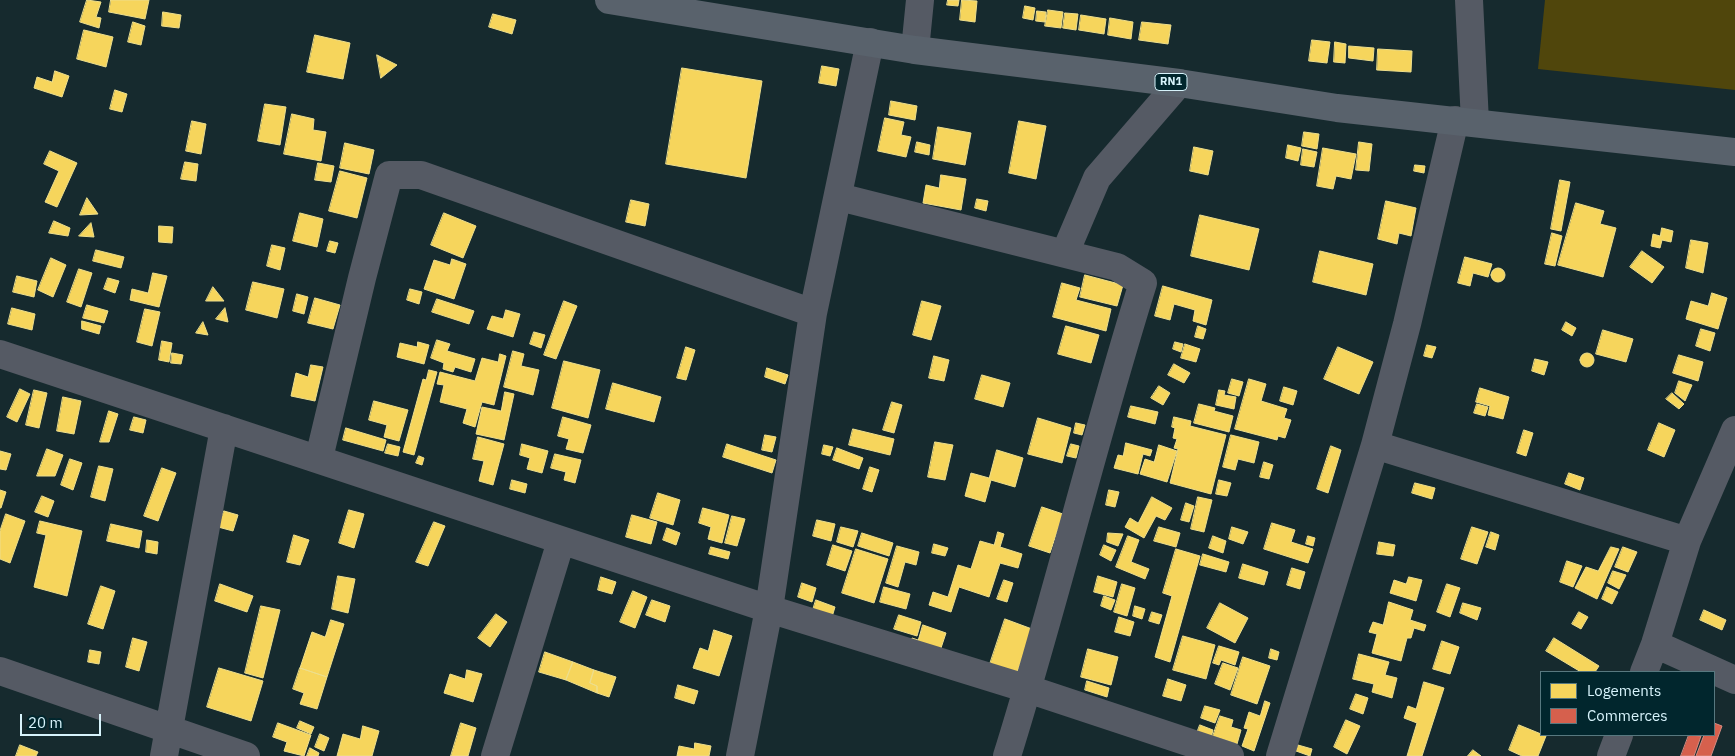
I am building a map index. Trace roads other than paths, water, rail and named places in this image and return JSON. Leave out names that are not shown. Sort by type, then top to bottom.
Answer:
[{"type":"highway","name":"RN1","points":[[609,0],[914,50],[1179,82],[1337,108],[1735,152]]},
{"type":"street","points":[[914,50],[920,0]]},
{"type":"street","points":[[1280,756],[1375,445],[1407,324],[1465,121],[1469,0]]},
{"type":"street","points":[[740,756],[769,609],[813,313],[839,197],[870,42]]},
{"type":"street","points":[[1065,253],[1097,178],[1179,82]]},
{"type":"street","points":[[319,458],[389,175],[421,175],[813,313]]},
{"type":"street","points":[[839,197],[1117,267],[1143,282],[1118,364],[1028,689],[1007,756]]},
{"type":"street","points":[[0,354],[319,458],[561,541],[769,609],[1028,689],[1230,756]]},
{"type":"street","points":[[166,743],[224,428]]},
{"type":"street","points":[[1644,671],[1656,644],[1687,541],[1735,430]]},
{"type":"street","points":[[1375,445],[1687,541]]},
{"type":"street","points":[[495,756],[561,541]]},
{"type":"street","points":[[1656,644],[1735,680]]},
{"type":"street","points":[[0,671],[166,743],[246,756]]},
{"type":"street","points":[[1611,756],[1620,736]]}]
